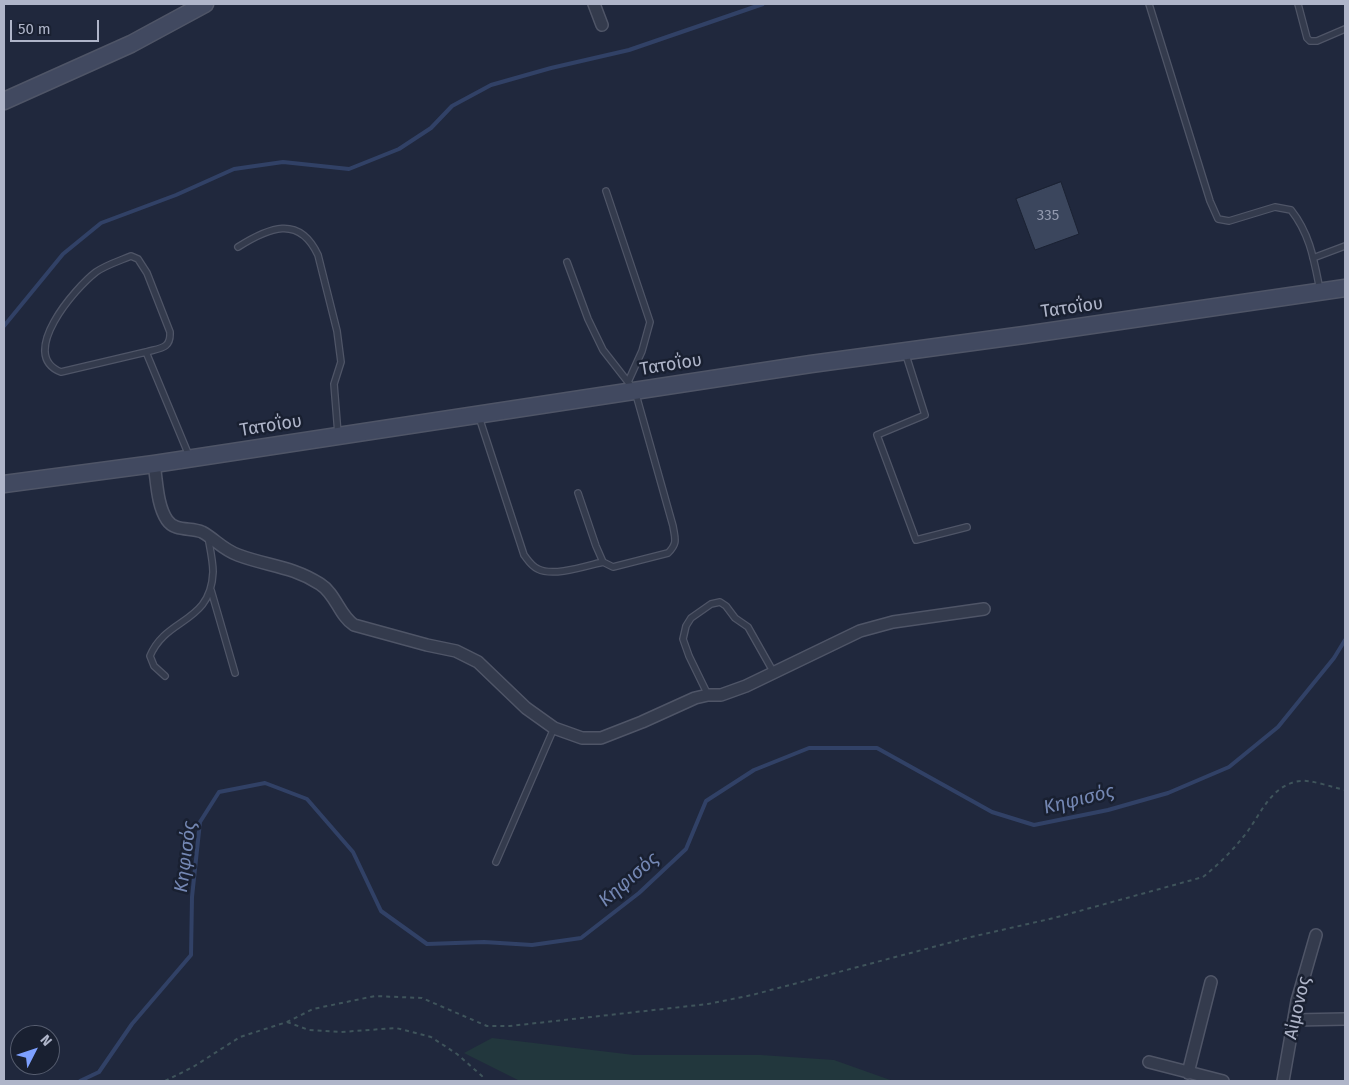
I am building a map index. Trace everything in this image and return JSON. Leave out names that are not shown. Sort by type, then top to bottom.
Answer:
[{"type":"street","points":[[4,101],[131,44],[205,4]]},
{"type":"street","points":[[594,4],[602,25]]},
{"type":"street","name":"Τατοΐου","points":[[4,484],[190,459],[479,415],[632,387],[904,351],[1345,288]]},
{"type":"street","points":[[154,464],[159,500],[167,520],[172,526],[202,532],[233,552],[297,571],[322,585],[335,599],[348,621],[354,625],[456,651],[478,662],[526,708],[554,728],[582,738],[602,738],[695,698],[721,695],[729,692],[774,673],[860,631],[893,622],[984,608]]},
{"type":"street","name":"Αίμονος","points":[[1283,1081],[1297,1001],[1316,935]]},
{"type":"street","points":[[1188,1073],[1211,982]]},
{"type":"street","points":[[1294,1020],[1345,1019]]},
{"type":"street","points":[[1149,1062],[1224,1081]]},
{"type":"lane","points":[[1149,4],[1210,202],[1218,219],[1229,221],[1275,206],[1291,210],[1302,224],[1321,292]]},
{"type":"lane","points":[[1298,4],[1307,38],[1310,41],[1345,29]]},
{"type":"lane","points":[[606,191],[650,322],[632,387]]},
{"type":"lane","points":[[238,247],[260,233],[284,228],[295,229],[306,236],[313,244],[318,255],[337,331],[340,354],[341,362],[334,384],[338,436]]},
{"type":"lane","points":[[1313,258],[1345,246]]},
{"type":"lane","points":[[131,256],[138,259],[147,273],[170,332],[168,344],[146,352],[61,372],[49,364],[45,349],[48,332],[59,313],[85,282],[103,267],[131,256]]},
{"type":"lane","points":[[479,415],[524,555],[538,570],[547,572],[562,571],[603,562],[613,567],[668,553],[676,543],[673,526],[632,387],[603,350],[588,318],[567,262]]},
{"type":"lane","points":[[904,351],[925,415],[877,435],[916,540],[967,527]]},
{"type":"lane","points":[[146,352],[190,459]]},
{"type":"lane","points":[[578,493],[603,562]]},
{"type":"lane","points":[[165,676],[154,666],[150,656],[155,644],[205,604],[213,571],[208,537]]},
{"type":"lane","points":[[210,588],[235,673]]},
{"type":"lane","points":[[708,695],[689,656],[684,639],[686,626],[691,618],[711,604],[720,602],[726,606],[735,618],[748,627],[774,673]]},
{"type":"lane","points":[[496,862],[554,728]]},
{"type":"path","points":[[165,1081],[194,1067],[240,1037],[287,1022],[313,1009],[375,996],[422,998],[487,1026],[510,1026],[708,1004],[752,995],[972,937],[1054,918],[1203,877],[1220,864],[1244,836],[1271,796],[1284,784],[1302,780],[1345,790]]},
{"type":"path","points":[[287,1022],[309,1030],[341,1032],[396,1028],[431,1038],[457,1054],[482,1076],[484,1081]]},
{"type":"green space","points":[[492,1038],[634,1055],[761,1055],[834,1060],[893,1081],[520,1081],[464,1053]]},
{"type":"building","points":[[1061,182],[1079,234],[1035,250],[1016,199]]},
{"type":"waterway","points":[[4,326],[63,254],[101,223],[176,195],[234,169],[283,162],[349,169],[399,149],[431,128],[452,106],[491,85],[551,68],[629,50],[763,4]]},
{"type":"waterway","name":"Κηφισός","points":[[80,1081],[99,1072],[132,1024],[191,955],[192,897],[200,822],[219,792],[265,783],[307,799],[353,852],[381,911],[427,944],[484,942],[532,945],[581,938],[639,893],[686,849],[706,801],[754,770],[809,748],[877,748],[992,812],[1034,825],[1108,810],[1168,793],[1229,767],[1278,727],[1334,658],[1345,640]]}]
